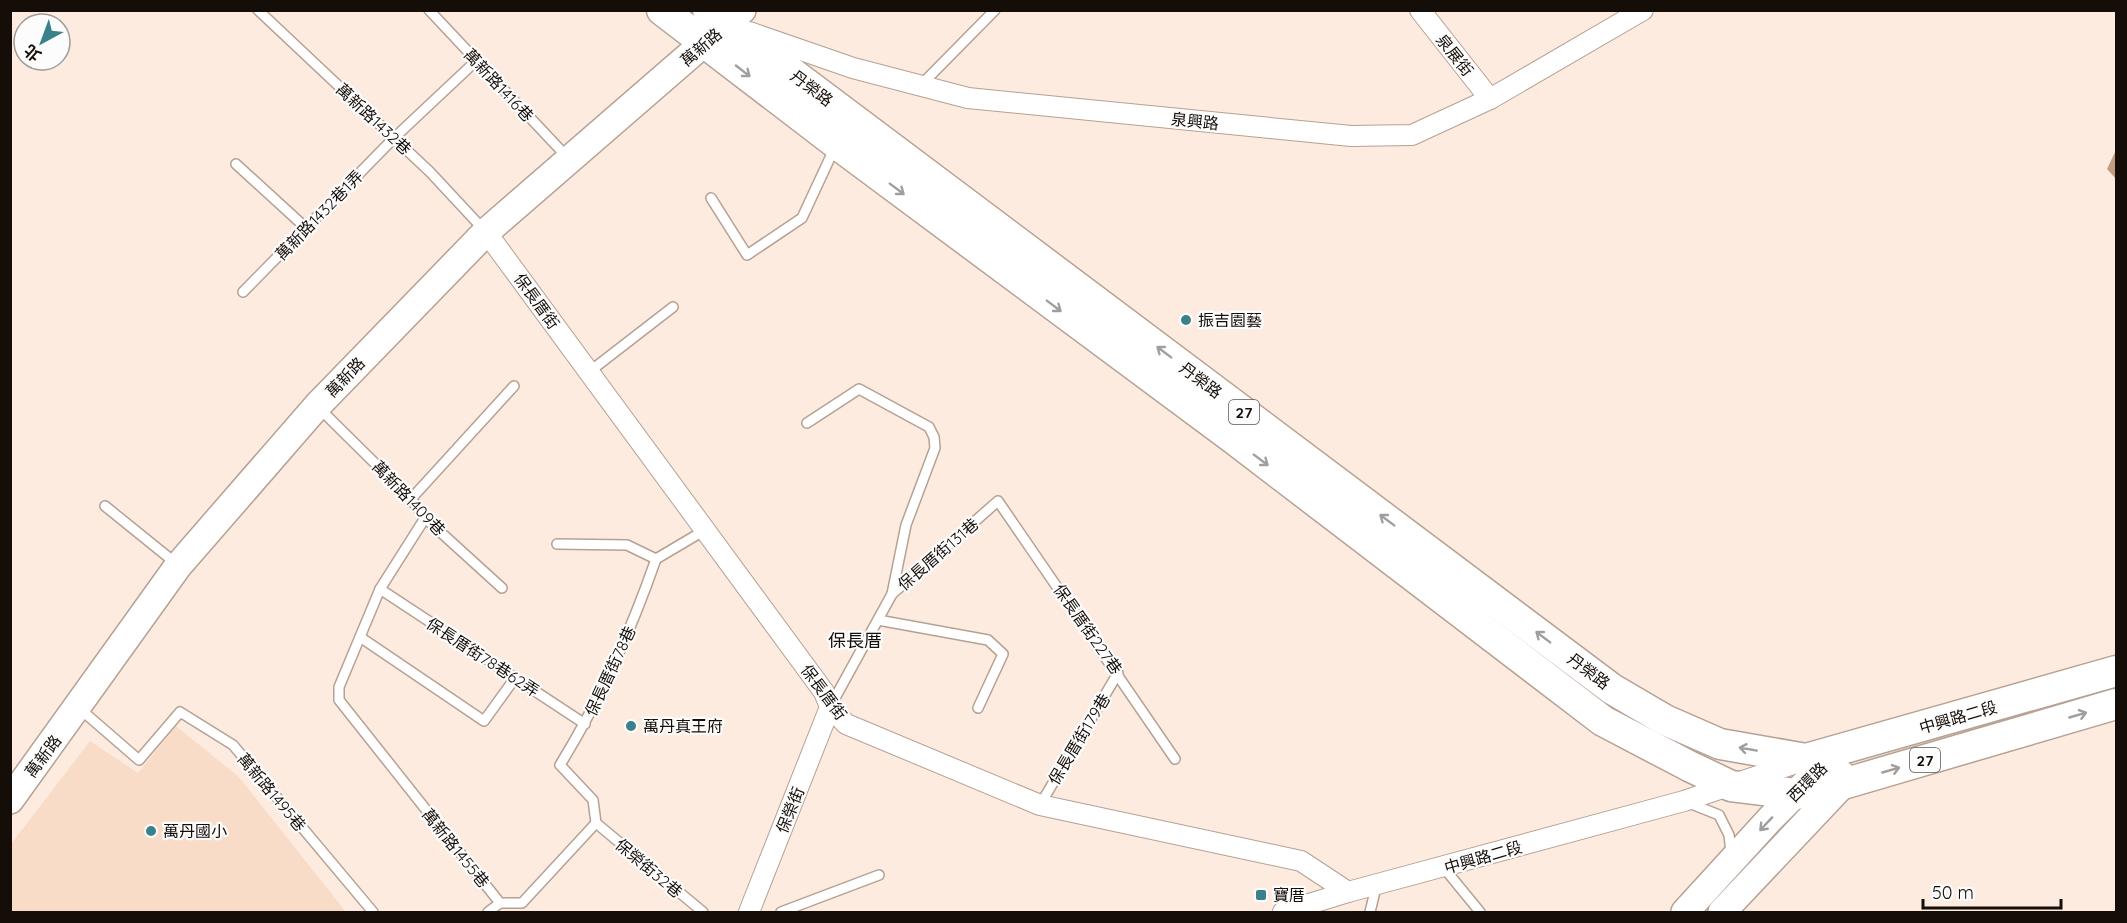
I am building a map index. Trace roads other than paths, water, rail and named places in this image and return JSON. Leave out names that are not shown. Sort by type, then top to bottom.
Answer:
[{"type":"main road","name":"丹榮路","points":[[662,10],[721,22],[1242,428],[1603,722],[1731,786]]},
{"type":"main road","name":"丹榮路","points":[[721,22],[837,144],[1612,689],[1665,720],[1720,744],[1806,759]]},
{"type":"main road","name":"中興路二段","points":[[1806,759],[1836,753],[2112,678]]},
{"type":"main road","name":"中興路二段","points":[[1731,786],[1796,794],[1843,784],[2116,704]]},
{"type":"street","name":"泉展街","points":[[1420,10],[1490,99]]},
{"type":"street","name":"泉興路","points":[[721,22],[853,68],[968,98],[1351,136],[1412,135],[1490,99],[1610,18],[1643,10]]},
{"type":"street","name":"萬新路","points":[[10,800],[79,708],[178,566],[317,406],[486,232],[721,22]]},
{"type":"street","name":"保長厝街","points":[[486,232],[824,692],[830,706],[846,724],[1040,805],[1301,861],[1348,892]]},
{"type":"street","name":"保榮街","points":[[749,912],[830,706]]},
{"type":"street","name":"西環路","points":[[1722,912],[1843,784],[1836,753]]},
{"type":"street","name":"西環路","points":[[1685,912],[1836,753]]},
{"type":"street","name":"中興路二段","points":[[1283,912],[1348,892],[1376,887],[1684,801],[1806,759]]},
{"type":"lane","name":"萬新路1432巷","points":[[258,10],[394,138],[486,232]]},
{"type":"lane","name":"萬新路1416巷","points":[[429,10],[569,160]]},
{"type":"lane","points":[[920,86],[995,10]]},
{"type":"lane","name":"萬新路1432巷1弄","points":[[243,292],[394,138],[477,60]]},
{"type":"lane","points":[[711,198],[747,255],[802,218],[837,144]]},
{"type":"lane","points":[[236,164],[306,228]]},
{"type":"lane","points":[[589,372],[673,307]]},
{"type":"lane","points":[[411,499],[514,386]]},
{"type":"lane","points":[[807,423],[859,389],[929,427],[934,437],[935,448],[906,525],[892,594]]},
{"type":"lane","name":"萬新路1409巷","points":[[317,406],[411,499],[425,518],[502,588]]},
{"type":"lane","name":"保長厝街131巷","points":[[830,706],[892,594],[998,501]]},
{"type":"lane","name":"保長厝街227巷","points":[[998,501],[1118,673],[1174,759]]},
{"type":"lane","points":[[105,506],[178,566]]},
{"type":"lane","points":[[425,518],[380,589],[360,638],[484,721],[515,678]]},
{"type":"lane","points":[[556,544],[627,545],[656,559],[705,530]]},
{"type":"lane","name":"保長厝街78巷","points":[[596,823],[593,800],[560,765],[585,724],[637,613],[656,559]]},
{"type":"lane","name":"保長厝街78巷62弄","points":[[380,589],[585,724]]},
{"type":"lane","points":[[878,620],[988,640],[1003,654],[978,708]]},
{"type":"lane","name":"萬新路1455巷","points":[[360,638],[339,687],[339,700],[500,903],[522,903],[596,823]]},
{"type":"lane","name":"保長厝街179巷","points":[[1040,805],[1118,673]]},
{"type":"lane","name":"萬新路1495巷","points":[[79,708],[139,759],[180,712],[233,745],[373,912]]},
{"type":"lane","points":[[1684,801],[1709,809],[1719,815],[1729,835],[1732,861]]},
{"type":"lane","name":"保榮街32巷","points":[[596,823],[703,912]]},
{"type":"lane","points":[[1444,868],[1480,912]]},
{"type":"lane","points":[[781,912],[879,875]]},
{"type":"lane","points":[[1370,912],[1376,887]]},
{"type":"lane","points":[[488,912],[500,903]]},
{"type":"place","name":"振吉園藝","points":[[1186,320]]},
{"type":"place","name":"萬丹真王府","points":[[631,726]]},
{"type":"place","name":"萬丹國小","points":[[151,831]]},
{"type":"place","name":"寶厝","points":[[1261,895]]},
{"type":"district","name":"保長厝","points":[[855,640]]}]
